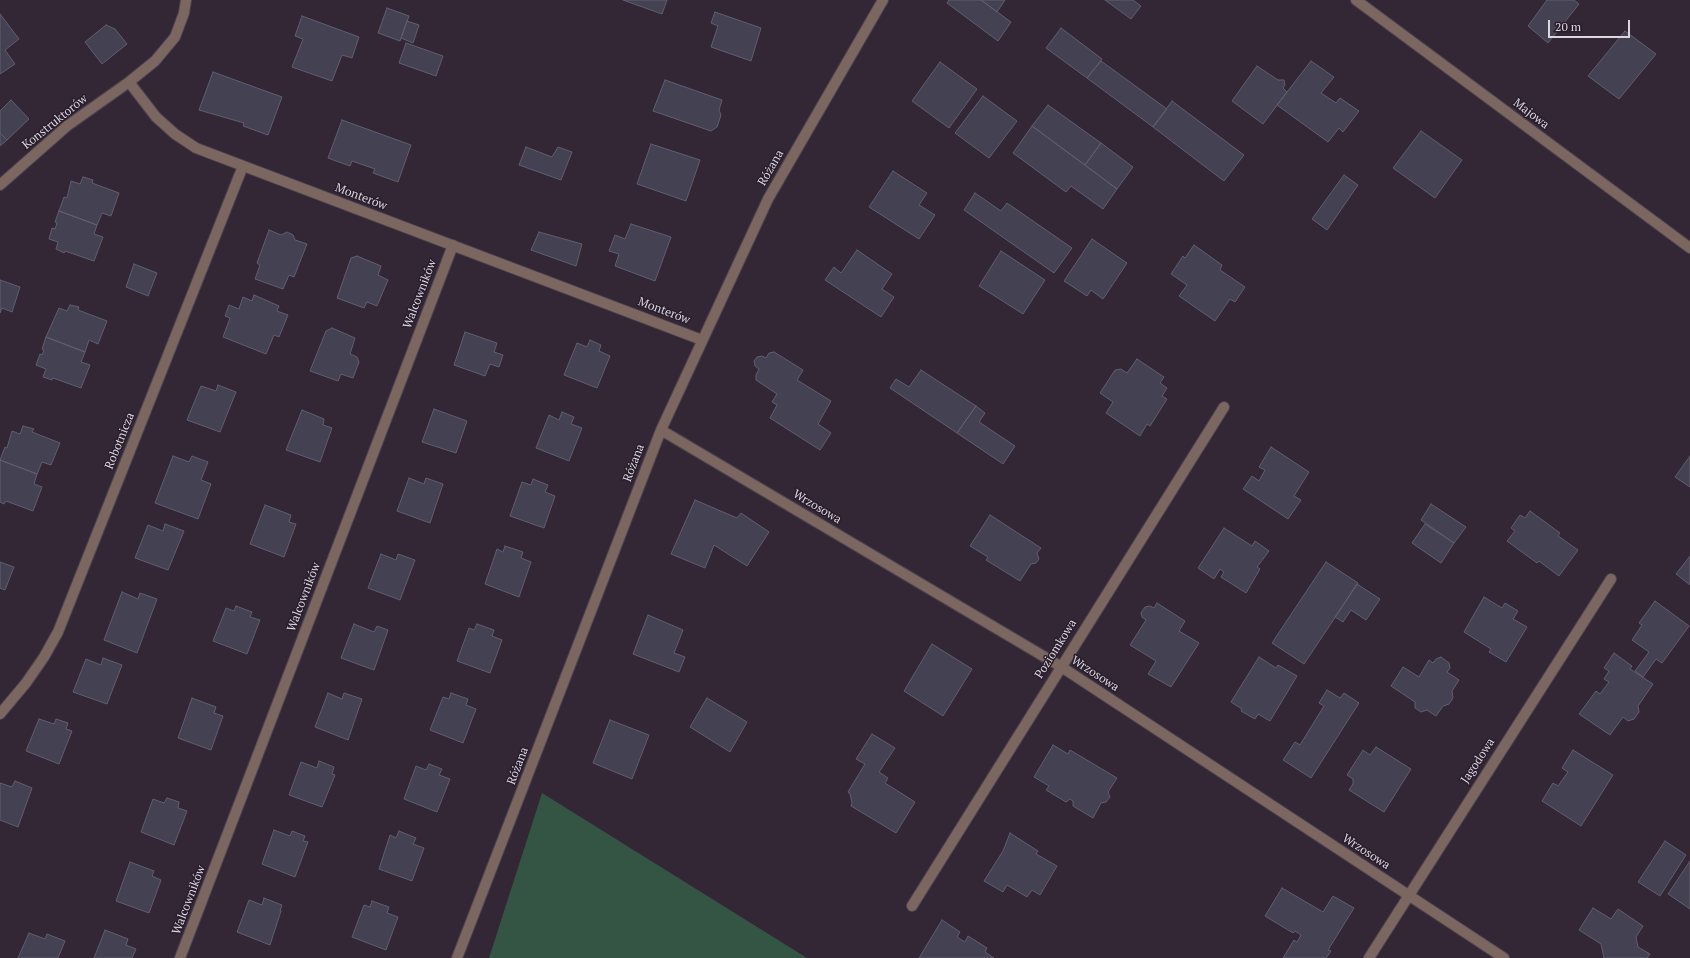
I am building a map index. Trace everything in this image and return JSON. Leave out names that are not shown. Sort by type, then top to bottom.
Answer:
[{"type":"street","points":[[129,82],[155,61],[175,37],[184,12],[186,0]]},
{"type":"street","name":"Różana","points":[[457,958],[661,430],[768,200],[883,0]]},
{"type":"street","name":"Majowa","points":[[1356,0],[1690,248]]},
{"type":"street","name":"Monterów","points":[[129,82],[156,117],[175,134],[196,148],[702,340]]},
{"type":"street","name":"Konstruktorów","points":[[0,185],[67,126],[129,82]]},
{"type":"street","name":"Robotnicza","points":[[0,714],[26,683],[44,657],[58,632],[243,166]]},
{"type":"street","name":"Walcowników","points":[[180,958],[453,245]]},
{"type":"street","name":"Poziomkowa","points":[[912,906],[1060,666],[1224,407]]},
{"type":"street","name":"Wrzosowa","points":[[661,430],[1060,666],[1504,958]]},
{"type":"street","name":"Jagodowa","points":[[1369,958],[1611,579]]},
{"type":"green space","points":[[542,793],[807,958],[489,958]]},
{"type":"building","points":[[623,0],[667,0],[662,14]]},
{"type":"building","points":[[949,0],[981,0],[1011,22],[998,41],[947,3]]},
{"type":"building","points":[[981,0],[1005,0],[997,12]]},
{"type":"building","points":[[1105,0],[1133,0],[1141,6],[1131,19]]},
{"type":"building","points":[[1547,0],[1574,0],[1579,4],[1548,43],[1528,26]]},
{"type":"building","points":[[387,8],[409,16],[400,41],[378,33]]},
{"type":"building","points":[[715,12],[761,28],[751,61],[711,47],[718,26],[711,23]]},
{"type":"building","points":[[0,14],[19,39],[5,50],[15,64],[0,74]]},
{"type":"building","points":[[302,16],[359,37],[352,58],[342,55],[332,81],[292,67],[303,39],[295,36]]},
{"type":"building","points":[[407,21],[419,25],[413,43],[401,38]]},
{"type":"building","points":[[106,25],[115,29],[127,44],[102,64],[85,42]]},
{"type":"building","points":[[1061,28],[1102,59],[1087,78],[1046,48]]},
{"type":"building","points":[[1625,31],[1656,54],[1619,99],[1588,76]]},
{"type":"building","points":[[406,43],[443,56],[436,76],[399,63]]},
{"type":"building","points":[[1101,61],[1167,109],[1153,127],[1087,78]]},
{"type":"building","points":[[1311,61],[1334,77],[1321,93],[1336,103],[1340,98],[1359,111],[1343,132],[1339,128],[1328,142],[1277,105]]},
{"type":"building","points":[[940,62],[977,89],[949,128],[912,101]]},
{"type":"building","points":[[1257,66],[1278,80],[1284,80],[1285,85],[1283,88],[1287,92],[1263,124],[1232,101]]},
{"type":"building","points":[[213,72],[282,97],[268,135],[243,126],[244,123],[199,110]]},
{"type":"building","points":[[665,80],[722,100],[719,110],[721,115],[717,127],[711,131],[653,111]]},
{"type":"building","points":[[983,96],[1017,121],[989,158],[955,133]]},
{"type":"building","points":[[11,100],[29,119],[7,140],[0,133],[0,111]]},
{"type":"building","points":[[1172,101],[1244,155],[1224,181],[1153,127]]},
{"type":"building","points":[[1048,105],[1101,143],[1085,165],[1032,126]]},
{"type":"building","points":[[342,120],[411,145],[398,182],[373,173],[375,169],[352,161],[350,166],[328,158]]},
{"type":"building","points":[[1032,126],[1117,189],[1103,209],[1071,186],[1066,192],[1013,153]]},
{"type":"building","points":[[1421,131],[1462,160],[1435,198],[1393,168]]},
{"type":"building","points":[[0,133],[7,140],[0,146]]},
{"type":"building","points":[[1101,143],[1133,167],[1117,189],[1085,165]]},
{"type":"building","points":[[651,144],[700,160],[686,201],[637,184]]},
{"type":"building","points":[[526,147],[552,157],[558,147],[572,152],[561,180],[519,165]]},
{"type":"building","points":[[893,171],[927,193],[919,205],[935,215],[919,239],[869,207]]},
{"type":"building","points":[[1344,175],[1358,185],[1327,230],[1312,219]]},
{"type":"building","points":[[83,177],[93,180],[92,183],[119,193],[111,216],[102,213],[97,225],[59,211],[64,197],[67,198],[71,181],[80,184]]},
{"type":"building","points":[[975,193],[1001,211],[1007,203],[1072,248],[1054,273],[964,210]]},
{"type":"building","points":[[59,211],[97,225],[94,234],[103,237],[94,261],[65,251],[64,253],[56,249],[58,242],[49,239],[52,228],[55,229],[57,223],[55,222]]},
{"type":"building","points":[[631,224],[671,237],[655,281],[615,266],[619,254],[609,251],[615,235],[625,239]]},
{"type":"building","points":[[269,230],[281,235],[287,232],[293,235],[295,240],[307,244],[294,277],[289,275],[283,289],[255,279],[260,265],[257,263]]},
{"type":"building","points":[[539,232],[582,244],[576,266],[531,250]]},
{"type":"building","points":[[1092,239],[1127,263],[1103,299],[1091,290],[1087,296],[1064,281]]},
{"type":"building","points":[[1194,245],[1222,265],[1220,270],[1245,287],[1235,302],[1230,299],[1215,321],[1179,296],[1187,285],[1171,274],[1183,256],[1185,258]]},
{"type":"building","points":[[857,250],[892,274],[882,289],[894,297],[881,317],[825,280],[834,267],[841,273]]},
{"type":"building","points":[[1001,251],[1045,280],[1023,314],[979,286]]},
{"type":"building","points":[[357,256],[381,266],[378,275],[388,280],[377,306],[367,302],[364,308],[337,298],[351,258]]},
{"type":"building","points":[[134,264],[157,273],[148,296],[126,287]]},
{"type":"building","points":[[0,280],[20,287],[12,312],[2,308],[0,313]]},
{"type":"building","points":[[254,295],[279,306],[277,311],[288,315],[279,337],[274,335],[266,354],[223,337],[230,318],[225,316],[229,305],[239,309],[243,297],[252,301]]},
{"type":"building","points":[[70,305],[79,307],[78,310],[107,321],[98,344],[89,340],[85,352],[46,337],[59,308],[67,311]]},
{"type":"building","points":[[332,328],[355,338],[350,354],[357,357],[359,362],[353,378],[341,374],[338,381],[310,371],[326,331]]},
{"type":"building","points":[[465,332],[497,343],[494,352],[503,355],[499,367],[490,364],[485,376],[454,365]]},
{"type":"building","points":[[46,337],[85,352],[81,362],[90,365],[81,388],[53,378],[52,380],[43,377],[46,369],[36,365],[40,354],[42,355],[44,350],[42,349]]},
{"type":"building","points":[[590,340],[601,345],[599,351],[610,356],[597,388],[564,375],[577,343],[587,347]]},
{"type":"building","points":[[774,352],[803,370],[797,380],[831,401],[818,424],[831,433],[820,450],[770,418],[777,405],[772,402],[777,394],[756,380],[756,375],[759,369],[755,366],[754,361],[757,357],[762,356],[766,358],[769,353]]},
{"type":"building","points":[[1137,359],[1164,377],[1160,383],[1167,388],[1162,396],[1167,399],[1150,426],[1147,424],[1140,436],[1106,413],[1113,402],[1100,393],[1115,370],[1121,369],[1127,373]]},
{"type":"building","points":[[921,370],[976,406],[957,433],[890,388],[896,379],[909,387]]},
{"type":"building","points":[[218,385],[236,392],[220,432],[187,420],[201,386],[216,391]]},
{"type":"building","points":[[976,406],[985,413],[979,422],[1015,446],[1003,464],[957,433]]},
{"type":"building","points":[[434,409],[467,421],[456,453],[422,442]]},
{"type":"building","points":[[302,410],[324,419],[323,425],[332,428],[320,462],[286,450]]},
{"type":"building","points":[[562,412],[574,417],[571,424],[582,428],[569,461],[536,448],[549,415],[559,420]]},
{"type":"building","points":[[23,426],[34,429],[32,432],[60,443],[51,465],[42,462],[37,474],[0,460],[5,447],[7,448],[12,431],[20,434]]},
{"type":"building","points":[[1271,447],[1309,472],[1294,496],[1301,500],[1288,519],[1243,489],[1252,476],[1259,481],[1265,470],[1259,467]]},
{"type":"building","points":[[173,456],[189,462],[192,456],[208,462],[201,480],[211,484],[198,519],[155,503]]},
{"type":"building","points":[[1690,456],[1690,487],[1675,477]]},
{"type":"building","points":[[0,460],[37,474],[34,484],[42,487],[33,511],[6,501],[4,504],[0,502]]},
{"type":"building","points":[[409,478],[424,484],[426,478],[443,484],[430,523],[397,511]]},
{"type":"building","points":[[533,479],[548,485],[545,492],[555,496],[544,528],[510,516],[522,482],[531,485]]},
{"type":"building","points":[[695,500],[737,518],[741,513],[769,532],[747,566],[714,545],[705,568],[671,554]]},
{"type":"building","points":[[1431,504],[1466,527],[1454,543],[1421,520]]},
{"type":"building","points":[[265,505],[291,515],[289,522],[296,524],[284,557],[250,544]]},
{"type":"building","points":[[1530,511],[1560,533],[1558,536],[1578,550],[1559,576],[1539,561],[1537,563],[1507,541],[1515,531],[1511,528],[1520,515],[1525,518]]},
{"type":"building","points":[[990,515],[1041,548],[1037,553],[1039,559],[1036,563],[1031,564],[1020,581],[986,560],[988,557],[970,546]]},
{"type":"building","points":[[165,524],[184,531],[168,570],[135,558],[148,525],[163,531]]},
{"type":"building","points":[[1425,524],[1454,543],[1441,563],[1412,543]]},
{"type":"building","points":[[1224,528],[1252,546],[1255,541],[1269,551],[1257,567],[1260,569],[1246,593],[1221,577],[1224,572],[1220,569],[1214,579],[1198,568]]},
{"type":"building","points":[[505,546],[523,552],[521,558],[531,562],[519,597],[485,584],[497,549],[503,552]]},
{"type":"building","points":[[381,554],[396,560],[398,554],[415,560],[400,600],[368,588]]},
{"type":"building","points":[[1690,556],[1690,585],[1676,574]]},
{"type":"building","points":[[0,562],[14,567],[5,590],[0,588]]},
{"type":"building","points":[[1326,562],[1358,583],[1304,664],[1272,643]]},
{"type":"building","points":[[1357,584],[1380,599],[1366,620],[1351,610],[1343,622],[1335,617]]},
{"type":"building","points":[[122,592],[138,599],[140,593],[157,599],[137,653],[104,640]]},
{"type":"building","points":[[1484,597],[1502,608],[1505,603],[1518,611],[1513,619],[1527,627],[1506,662],[1489,652],[1491,649],[1464,632]]},
{"type":"building","points":[[1655,601],[1689,626],[1662,663],[1656,659],[1643,677],[1635,671],[1649,652],[1632,640],[1642,625],[1639,623]]},
{"type":"building","points":[[1157,603],[1185,621],[1179,631],[1199,643],[1171,687],[1148,674],[1156,661],[1130,645],[1146,620],[1142,617],[1141,613],[1145,607],[1150,606],[1154,608]]},
{"type":"building","points":[[236,606],[252,612],[250,617],[260,620],[247,654],[213,641],[226,608],[234,611]]},
{"type":"building","points":[[648,615],[683,630],[674,653],[685,657],[679,672],[633,654]]},
{"type":"building","points":[[354,624],[374,632],[377,626],[388,630],[374,670],[341,658]]},
{"type":"building","points":[[477,624],[494,630],[492,636],[502,640],[490,673],[457,661],[469,628],[474,630]]},
{"type":"building","points":[[932,644],[972,669],[943,716],[904,691]]},
{"type":"building","points":[[1614,653],[1632,666],[1630,669],[1653,684],[1638,706],[1639,712],[1634,719],[1628,721],[1623,717],[1610,735],[1579,714],[1596,691],[1600,694],[1609,682],[1604,679],[1609,671],[1604,668]]},
{"type":"building","points":[[1259,657],[1276,668],[1278,665],[1297,676],[1270,721],[1258,714],[1255,719],[1241,711],[1242,709],[1231,702]]},
{"type":"building","points":[[1441,657],[1449,663],[1450,668],[1447,672],[1459,680],[1452,691],[1453,698],[1449,704],[1443,706],[1436,716],[1427,710],[1421,712],[1415,708],[1415,702],[1391,686],[1403,667],[1419,677],[1429,660],[1433,663],[1436,659]]},
{"type":"building","points":[[103,658],[122,665],[107,704],[73,692],[86,659],[101,665]]},
{"type":"building","points":[[1327,690],[1340,698],[1344,693],[1359,703],[1311,778],[1283,760],[1295,742],[1300,745],[1324,706],[1319,703]]},
{"type":"building","points":[[328,693],[342,699],[344,693],[362,699],[348,740],[315,727]]},
{"type":"building","points":[[451,693],[468,699],[466,705],[476,709],[463,743],[430,730],[443,697],[449,699]]},
{"type":"building","points":[[192,698],[216,707],[214,713],[223,716],[211,750],[178,738]]},
{"type":"building","points":[[707,698],[747,722],[730,752],[690,727]]},
{"type":"building","points":[[39,719],[54,724],[56,719],[68,723],[66,729],[72,731],[59,764],[26,751]]},
{"type":"building","points":[[610,720],[649,735],[632,779],[593,763]]},
{"type":"building","points":[[872,734],[895,748],[879,772],[888,778],[885,783],[915,802],[896,833],[851,806],[852,803],[848,792],[865,764],[856,759]]},
{"type":"building","points":[[1053,745],[1068,754],[1070,750],[1117,778],[1108,792],[1110,797],[1106,802],[1101,803],[1093,818],[1073,806],[1073,801],[1070,799],[1066,802],[1046,790],[1049,786],[1034,777]]},
{"type":"building","points":[[1376,747],[1411,769],[1384,812],[1349,790],[1353,784],[1353,779],[1347,775],[1363,750],[1370,755]]},
{"type":"building","points":[[1573,750],[1613,775],[1581,826],[1542,801],[1553,783],[1558,786],[1568,772],[1562,768]]},
{"type":"building","points":[[319,761],[334,767],[332,774],[335,775],[322,807],[289,795],[301,762],[317,768]]},
{"type":"building","points":[[429,764],[442,769],[439,775],[450,779],[437,812],[404,799],[416,766],[426,770]]},
{"type":"building","points":[[15,781],[32,788],[18,827],[0,820],[0,783],[12,787]]},
{"type":"building","points":[[167,798],[179,802],[178,808],[187,811],[174,845],[141,832],[153,799],[164,803]]},
{"type":"building","points":[[274,830],[290,836],[292,831],[305,836],[303,841],[308,842],[295,877],[262,864]]},
{"type":"building","points":[[399,831],[416,838],[413,844],[424,848],[412,881],[379,869],[390,835],[396,838]]},
{"type":"building","points":[[1010,833],[1038,851],[1036,854],[1057,866],[1040,895],[1032,890],[1027,897],[1007,885],[1003,892],[984,881],[1003,851]]},
{"type":"building","points":[[1665,841],[1686,855],[1660,896],[1638,882]]},
{"type":"building","points":[[1690,861],[1690,909],[1668,894]]},
{"type":"building","points":[[130,862],[154,871],[152,876],[161,880],[149,913],[116,901]]},
{"type":"building","points":[[1282,888],[1323,912],[1333,896],[1354,908],[1328,950],[1331,951],[1326,958],[1283,958],[1294,940],[1297,942],[1301,935],[1295,931],[1293,933],[1265,916]]},
{"type":"building","points":[[264,898],[282,905],[270,945],[237,932],[249,900],[262,905]]},
{"type":"building","points":[[372,901],[389,907],[387,913],[398,917],[386,950],[352,937],[364,905],[370,907]]},
{"type":"building","points":[[1593,908],[1611,919],[1618,909],[1643,926],[1636,937],[1638,947],[1650,954],[1647,958],[1604,958],[1601,944],[1579,930]]},
{"type":"building","points":[[942,920],[960,932],[957,937],[965,942],[968,936],[987,948],[985,952],[994,958],[919,958]]},
{"type":"building","points":[[105,930],[128,939],[126,945],[136,949],[132,958],[94,958]]},
{"type":"building","points":[[29,933],[45,939],[47,934],[65,941],[58,958],[18,958]]}]
